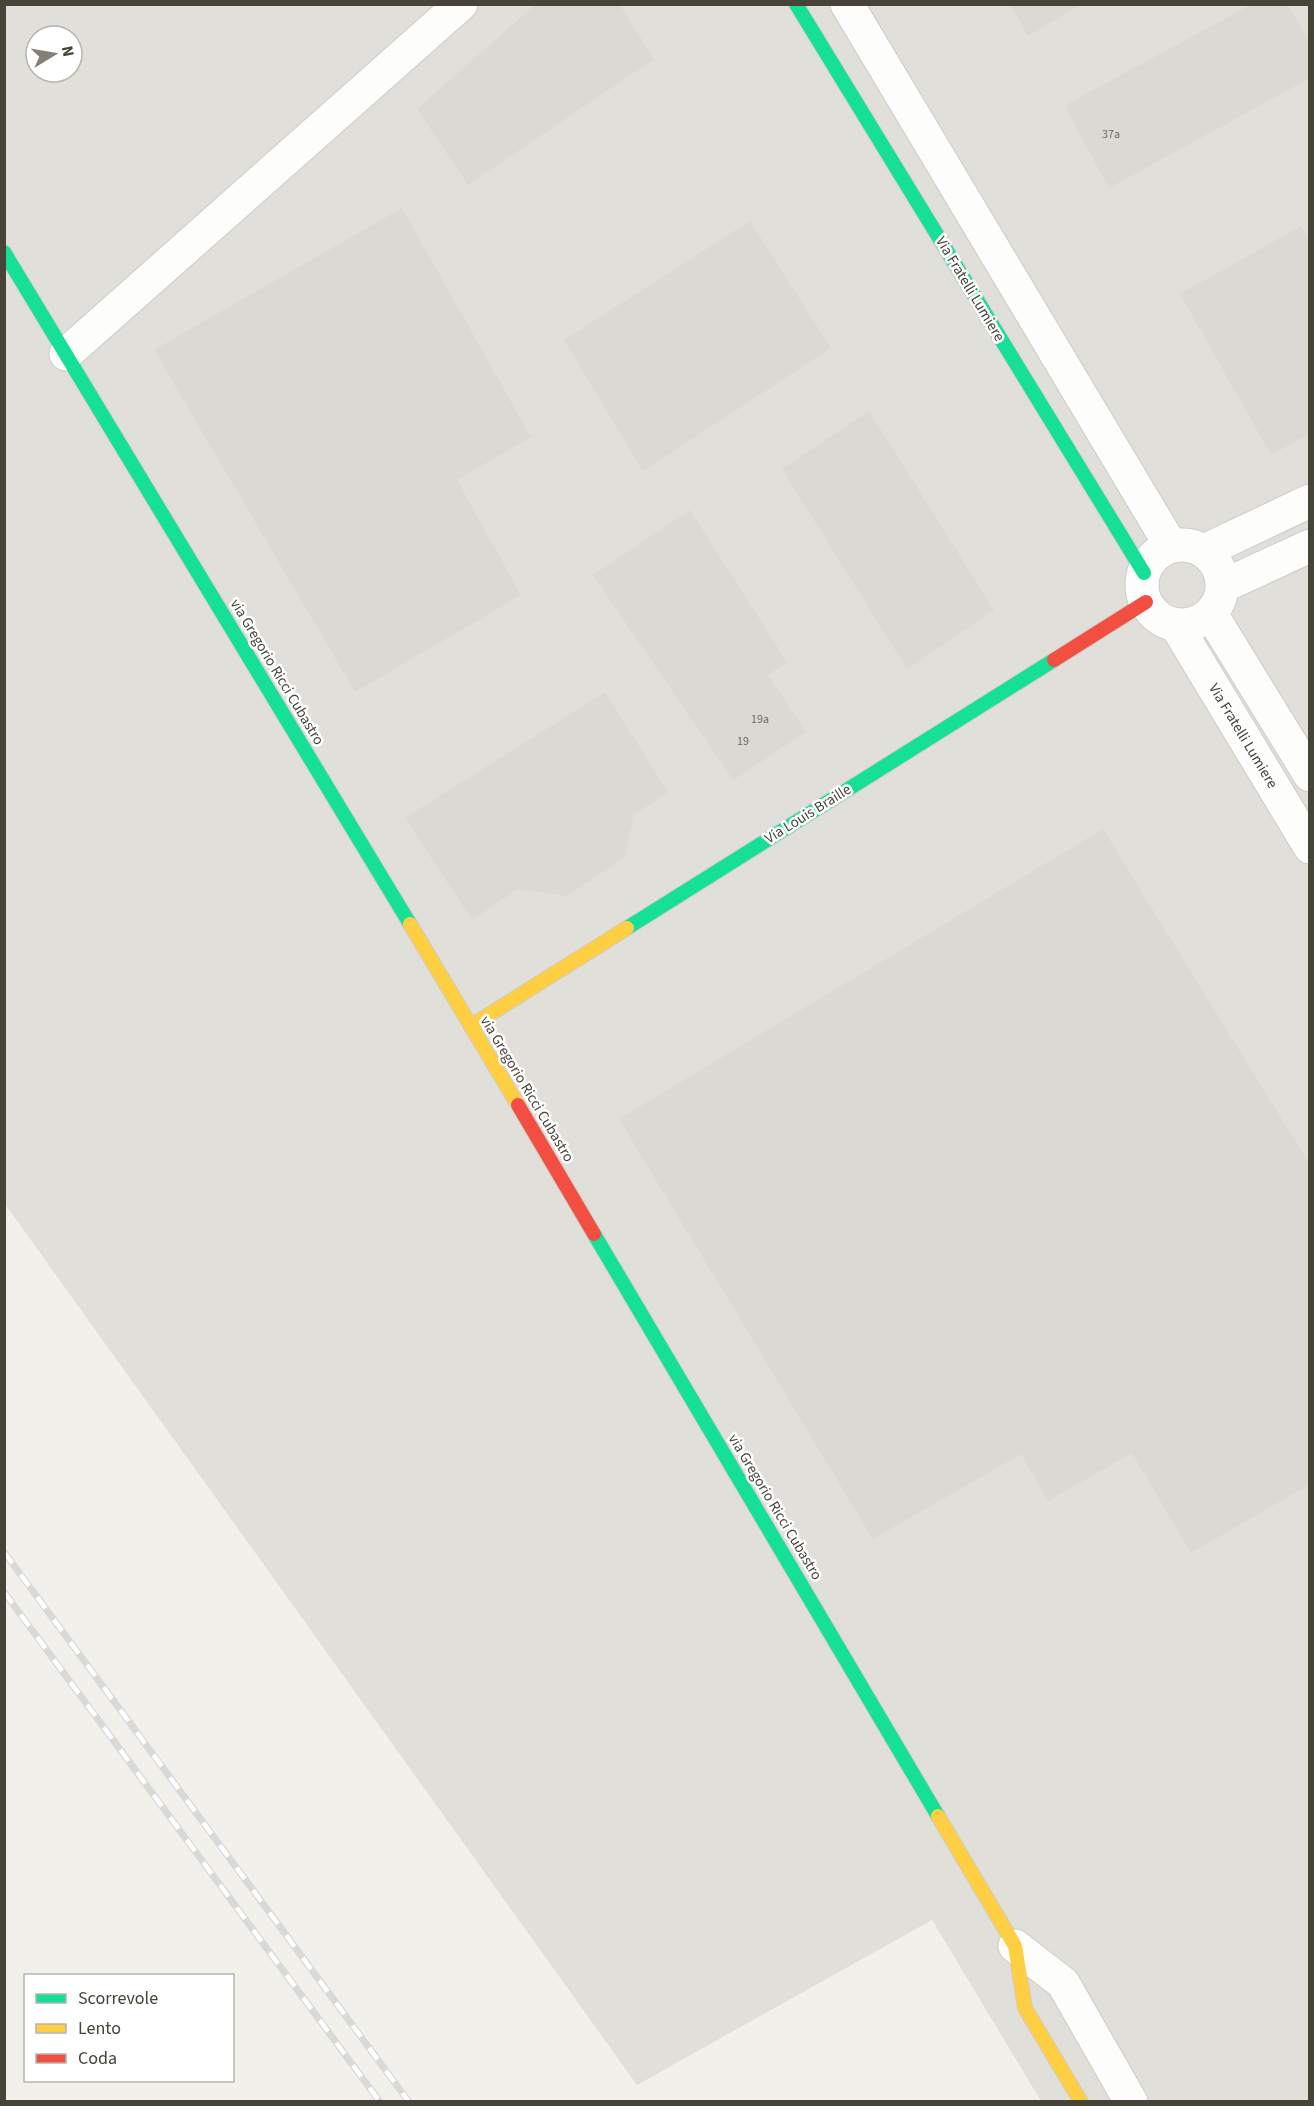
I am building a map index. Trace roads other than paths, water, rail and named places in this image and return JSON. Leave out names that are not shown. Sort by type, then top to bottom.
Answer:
[{"type":"street","points":[[66,354],[460,4]]},
{"type":"street","name":"Via Fratelli Lumiere","points":[[796,4],[1145,587]]},
{"type":"street","points":[[847,4],[1171,546]]},
{"type":"street","name":"via Gregorio Ricci Cubastro","points":[[4,252],[471,1026],[1015,1946]]},
{"type":"street","points":[[1204,551],[1310,501]]},
{"type":"street","points":[[1310,546],[1217,600],[1200,621],[1188,625],[1176,625],[1153,613],[1145,587],[1150,560],[1159,551],[1171,546],[1182,544],[1194,546],[1215,560],[1221,572],[1217,600],[1310,775]]},
{"type":"street","name":"Via Louis Braille","points":[[471,1026],[1145,587]]},
{"type":"street","name":"Via Fratelli Lumiere","points":[[1176,625],[1310,847]]},
{"type":"street","points":[[1015,1946],[1025,2008],[1081,2102]]},
{"type":"street","points":[[1015,1946],[1063,1983],[1131,2102]]},
{"type":"railway","points":[[4,1552],[409,2102]]},
{"type":"railway","points":[[4,1592],[380,2102]]}]
